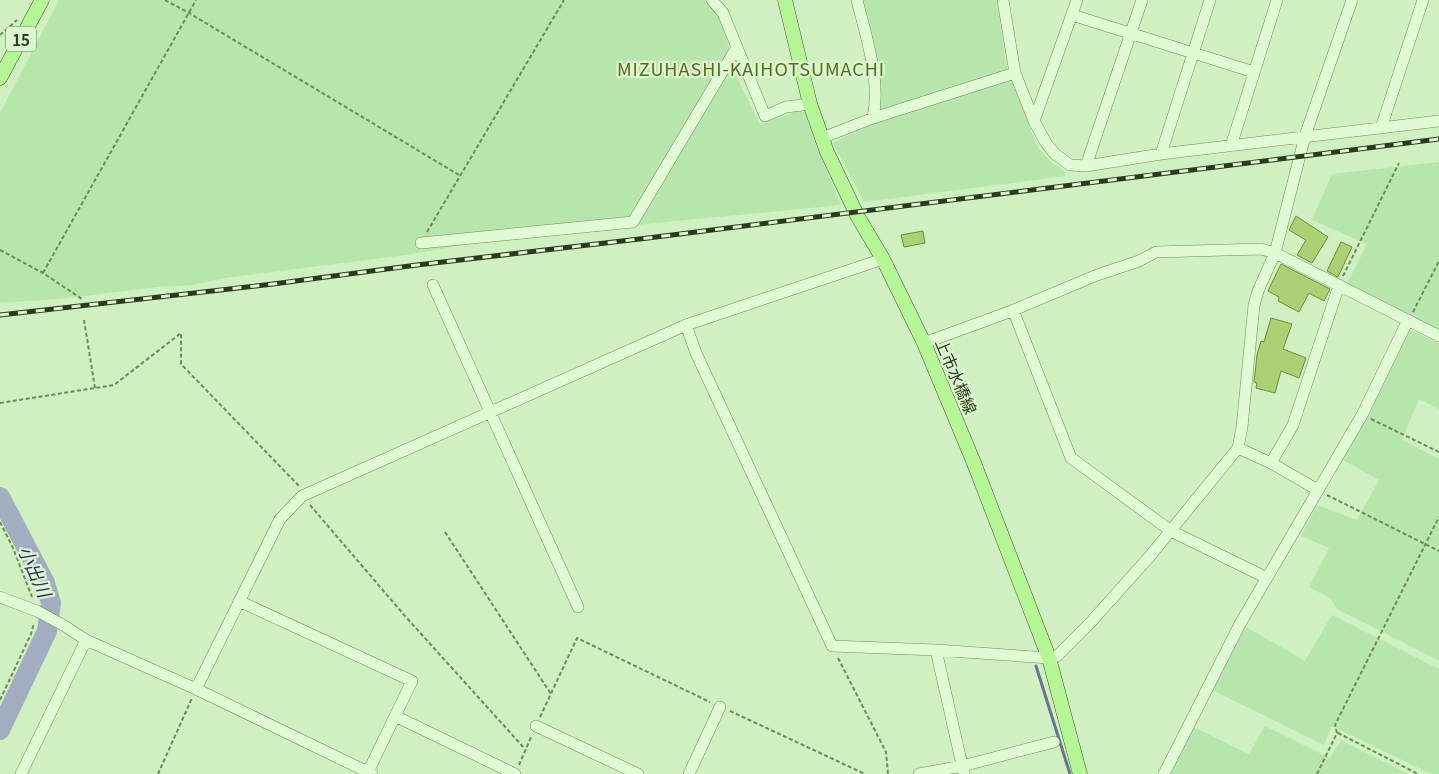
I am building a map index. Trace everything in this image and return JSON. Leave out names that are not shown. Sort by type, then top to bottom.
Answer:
[{"type":"main road","name":"15","points":[[0,78],[42,0]]},
{"type":"main road","name":"上市水橋線","points":[[786,0],[810,104],[827,152],[858,217],[883,259],[924,343],[974,463],[1049,658],[1080,774]]},
{"type":"street","points":[[712,0],[723,13],[765,116],[786,107],[810,104]]},
{"type":"street","points":[[857,0],[872,62],[875,108],[873,118]]},
{"type":"street","points":[[1034,121],[1077,0]]},
{"type":"street","points":[[1086,166],[1142,0]]},
{"type":"street","points":[[1160,154],[1210,0]]},
{"type":"street","points":[[1231,146],[1277,0]]},
{"type":"street","points":[[686,325],[696,352],[832,646],[936,650],[1049,658],[1057,656],[1090,623],[1171,530],[1238,448],[1242,427],[1254,305],[1258,291],[1275,253],[1305,136],[1352,0]]},
{"type":"street","points":[[1381,128],[1423,0]]},
{"type":"street","points":[[1005,3],[1014,73],[1034,121],[1046,143],[1055,154],[1070,165],[1086,166],[1160,154],[1439,121]]},
{"type":"street","points":[[1072,15],[1254,72]]},
{"type":"street","points":[[421,243],[633,222],[737,47]]},
{"type":"street","points":[[822,138],[873,118],[1014,73]]},
{"type":"street","points":[[924,343],[1013,310],[1097,274],[1139,261],[1156,252],[1261,249],[1275,253],[1439,336]]},
{"type":"street","points":[[196,689],[280,519],[302,496],[686,325],[883,259]]},
{"type":"street","points":[[434,285],[578,606]]},
{"type":"street","points":[[1271,463],[1293,425],[1339,285]]},
{"type":"street","points":[[1013,310],[1071,458],[1171,530],[1267,578]]},
{"type":"street","points":[[1164,774],[1240,624],[1362,415],[1408,320]]},
{"type":"street","points":[[1238,448],[1271,463],[1318,490]]},
{"type":"street","points":[[0,597],[37,611],[86,640],[196,689],[370,773],[412,681],[239,601]]},
{"type":"street","points":[[21,774],[86,640]]},
{"type":"street","points":[[936,650],[963,770]]},
{"type":"street","points":[[689,774],[720,706]]},
{"type":"street","points":[[395,716],[515,774]]},
{"type":"street","points":[[536,726],[638,774]]},
{"type":"street","points":[[919,774],[963,770],[1054,742]]},
{"type":"path","points":[[165,0],[459,175]]},
{"type":"path","points":[[43,273],[196,0]]},
{"type":"path","points":[[421,243],[459,175],[564,0]]},
{"type":"path","points":[[1339,285],[1399,163]]},
{"type":"path","points":[[0,250],[43,273],[82,299]]},
{"type":"path","points":[[1408,320],[1439,261]]},
{"type":"path","points":[[84,320],[95,388]]},
{"type":"path","points":[[0,403],[114,385],[180,333],[181,364],[299,485],[302,496],[405,616],[525,749]]},
{"type":"path","points":[[1362,415],[1439,452]]},
{"type":"path","points":[[1318,490],[1439,551]]},
{"type":"path","points":[[1317,774],[1337,733],[1335,725],[1439,517]]},
{"type":"path","points":[[445,532],[551,694]]},
{"type":"path","points":[[515,774],[577,638]]},
{"type":"path","points":[[832,646],[886,752],[888,774]]},
{"type":"path","points":[[158,774],[196,689]]},
{"type":"path","points":[[1337,733],[1418,774]]},
{"type":"green space","points":[[59,0],[708,0],[719,13],[738,80],[760,124],[798,111],[804,112],[841,205],[504,238],[406,255],[225,278],[192,285],[158,287],[59,299],[0,303],[0,113]]},
{"type":"green space","points":[[862,0],[997,0],[1007,68],[1038,148],[1052,163],[1063,169],[1066,176],[864,202],[833,143],[874,122],[879,109],[880,67]]},
{"type":"green space","points":[[1439,162],[1439,332],[1346,286],[1367,244],[1312,220],[1332,174]]},
{"type":"green space","points":[[1409,330],[1439,343],[1439,409],[1419,399],[1402,440],[1439,459],[1439,661],[1337,609],[1331,599],[1309,587],[1329,548],[1301,536],[1317,505],[1357,520],[1379,480],[1343,460]]},
{"type":"green space","points":[[1332,615],[1439,669],[1439,774],[1431,774],[1332,726],[1324,745],[1212,690],[1246,627],[1305,661]]},
{"type":"green space","points":[[1265,726],[1330,758],[1341,740],[1408,774],[1170,774],[1193,727],[1249,754]]},
{"type":"building","points":[[1296,216],[1328,237],[1312,263],[1297,255],[1306,240],[1289,230]]},
{"type":"building","points":[[923,231],[925,243],[904,247],[901,235]]},
{"type":"building","points":[[1341,242],[1352,247],[1338,277],[1327,271]]},
{"type":"building","points":[[1281,264],[1330,289],[1324,301],[1309,293],[1299,312],[1278,301],[1279,297],[1268,291]]},
{"type":"building","points":[[1271,318],[1292,324],[1283,349],[1306,358],[1299,378],[1281,371],[1275,393],[1256,388],[1257,383],[1254,382],[1257,355],[1261,341],[1264,342]]},
{"type":"waterway","name":"小出川","points":[[0,497],[45,583],[51,603],[47,631],[0,730]]},
{"type":"waterway","points":[[1036,666],[1070,774]]},
{"type":"railway","points":[[0,315],[273,284],[1439,139]]},
{"type":"district","name":"MIZUHASHI-KAIHOTSUMACHI","points":[[751,68]]}]
